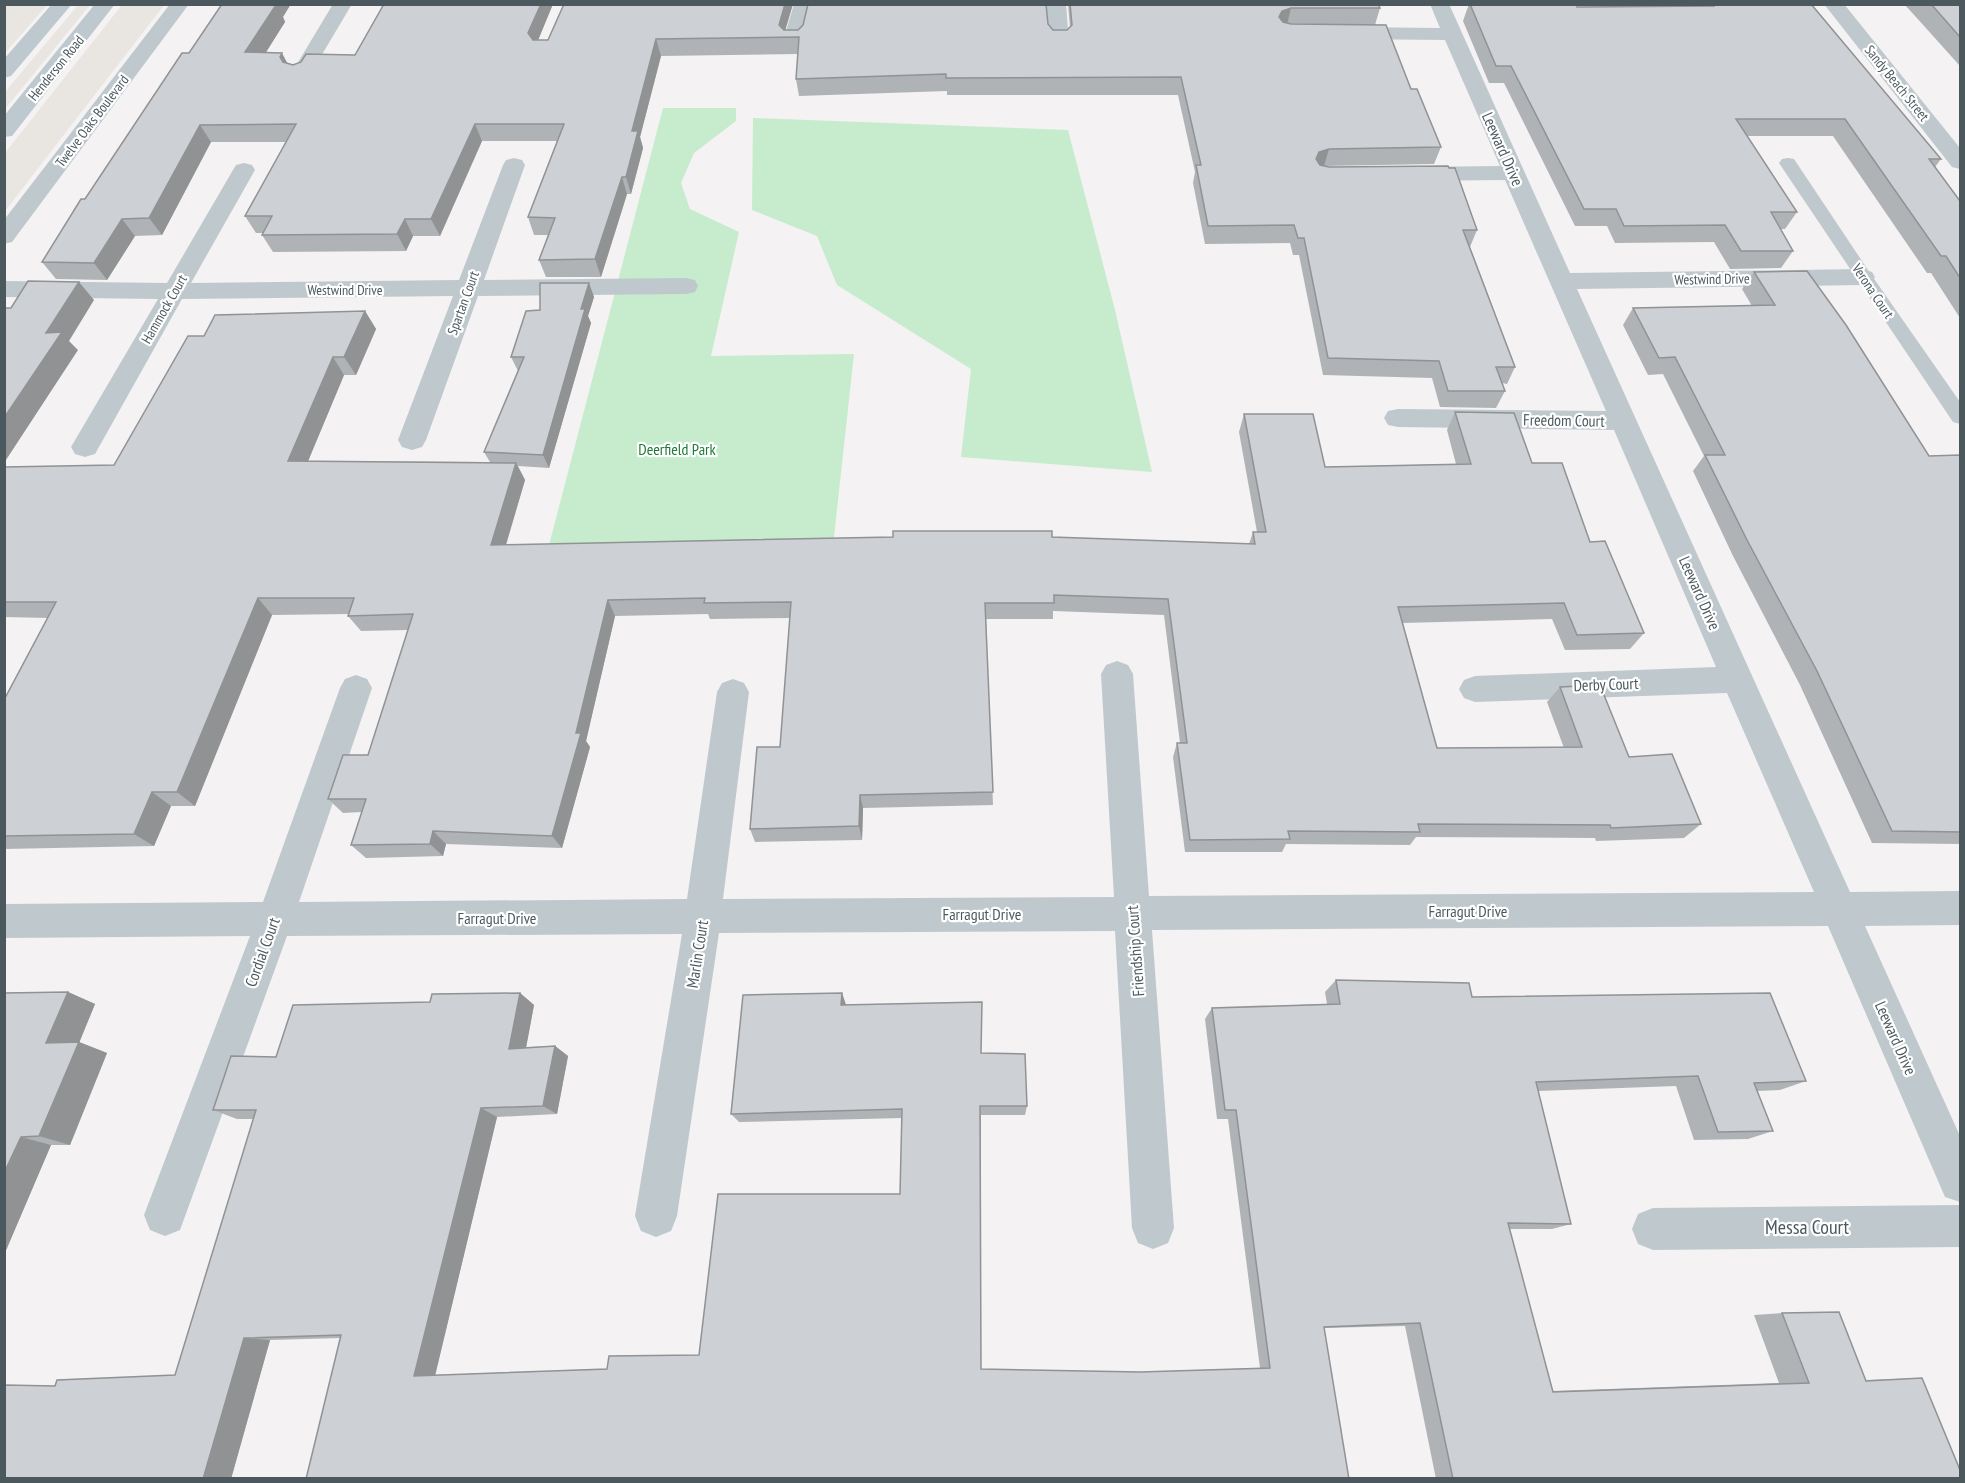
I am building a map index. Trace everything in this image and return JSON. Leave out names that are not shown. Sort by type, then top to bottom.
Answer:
[{"type":"street","points":[[4,72],[63,4]]},
{"type":"street","name":"Henderson Road","points":[[4,131],[106,4]]},
{"type":"street","name":"Twelve Oaks Boulevard","points":[[4,237],[180,4]]},
{"type":"street","points":[[301,74],[343,4]]},
{"type":"street","points":[[793,41],[804,4]]},
{"type":"street","points":[[1056,4],[1059,41]]},
{"type":"street","name":"Leeward Drive","points":[[1439,4],[1960,1182]]},
{"type":"street","name":"Sandy Beach Street","points":[[1833,4],[1960,162]]},
{"type":"street","points":[[1322,33],[1452,34]]},
{"type":"street","name":"Spartan Court","points":[[412,440],[514,165]]},
{"type":"street","name":"Hammock Court","points":[[85,447],[244,170]]},
{"type":"street","points":[[1395,174],[1513,173]]},
{"type":"street","name":"Westwind Drive","points":[[1561,281],[1863,277]]},
{"type":"street","name":"Westwind Drive","points":[[4,290],[174,291],[686,286]]},
{"type":"street","name":"Freedom Court","points":[[1398,418],[1623,421]]},
{"type":"street","name":"Friendship Court","points":[[1117,674],[1153,1228]]},
{"type":"street","name":"Derby Court","points":[[1475,689],[1737,679]]},
{"type":"street","name":"Cordial Court","points":[[165,1215],[275,919],[357,688]]},
{"type":"street","name":"Marlin Court","points":[[656,1216],[703,916],[733,692]]},
{"type":"street","name":"Farragut Drive","points":[[4,921],[1960,908]]},
{"type":"street","name":"Messa Court","points":[[1653,1229],[1960,1226]]},
{"type":"lane","name":"Verona Court","points":[[1788,163],[1863,277],[1960,417]]},
{"type":"shaded area","points":[[79,4],[90,5],[5,109],[5,92]]},
{"type":"shaded area","points":[[4,5],[47,5],[5,53]]},
{"type":"shaded area","points":[[122,5],[164,5],[5,211],[5,153]]},
{"type":"green space","name":"Deerfield Park","points":[[663,108],[736,108],[736,121],[694,153],[681,183],[690,209],[739,232],[711,356],[854,354],[833,546],[548,549]]},
{"type":"green space","points":[[753,118],[1068,130],[1115,310],[1152,472],[961,457],[971,369],[837,285],[817,236],[752,210]]},
{"type":"building","points":[[222,4],[276,5],[245,52],[282,53],[280,57],[283,62],[293,65],[301,62],[306,54],[355,55],[384,4],[541,4],[528,33],[533,40],[548,40],[564,4],[785,4],[779,25],[784,30],[798,30],[803,25],[808,4],[1046,4],[1048,24],[1053,30],[1067,30],[1072,25],[1070,4],[1378,4],[1380,8],[1291,8],[1282,11],[1279,17],[1283,22],[1291,24],[1386,25],[1411,89],[1417,89],[1441,147],[1329,149],[1319,152],[1316,159],[1320,165],[1329,167],[1448,166],[1455,168],[1477,230],[1463,230],[1515,367],[1496,367],[1505,391],[1448,391],[1439,361],[1328,358],[1304,238],[1298,238],[1294,225],[1208,226],[1196,165],[1201,165],[1181,77],[946,78],[946,74],[796,79],[799,37],[656,39],[632,131],[638,131],[626,177],[622,177],[595,259],[539,260],[555,218],[528,217],[564,124],[475,124],[431,219],[405,219],[397,234],[262,235],[272,216],[245,216],[296,124],[200,125],[149,218],[122,219],[94,263],[42,262],[81,199],[85,199],[182,53],[189,53]]},
{"type":"building","points":[[1470,4],[1576,4],[1577,7],[1811,4],[1941,159],[1929,159],[1960,201],[1960,278],[1946,256],[1941,256],[1845,119],[1736,119],[1797,212],[1771,212],[1793,251],[1741,251],[1725,225],[1624,226],[1616,209],[1584,209],[1511,66],[1496,66]]},
{"type":"building","points":[[1931,4],[1960,4],[1960,37]]},
{"type":"building","points":[[1807,271],[1846,325],[1929,456],[1960,455],[1960,832],[1892,831],[1817,671],[1747,540],[1705,455],[1725,455],[1675,357],[1659,358],[1633,308],[1775,305],[1754,272]]},
{"type":"building","points":[[28,281],[79,282],[46,333],[62,332],[4,418],[4,309],[11,308]]},
{"type":"building","points":[[540,283],[589,283],[581,309],[585,309],[543,455],[484,452],[524,357],[511,357],[526,311],[540,310]]},
{"type":"building","points":[[365,311],[344,357],[333,357],[288,461],[516,463],[491,545],[893,537],[893,531],[1052,531],[1052,537],[1255,544],[1253,532],[1266,532],[1244,414],[1313,414],[1325,467],[1471,464],[1455,412],[1514,413],[1532,463],[1562,463],[1590,542],[1605,541],[1644,633],[1577,635],[1564,603],[1398,607],[1437,748],[1582,747],[1560,687],[1600,685],[1629,757],[1672,754],[1701,824],[1611,828],[1610,825],[1418,824],[1420,832],[1288,831],[1290,839],[1190,840],[1177,743],[1187,743],[1168,599],[1054,595],[1054,603],[985,603],[993,792],[860,795],[859,826],[750,829],[757,747],[780,747],[791,602],[704,603],[705,598],[608,600],[576,733],[581,733],[552,836],[433,831],[430,844],[351,845],[366,799],[328,799],[343,755],[368,755],[413,614],[348,616],[354,598],[258,598],[177,792],[152,792],[134,834],[4,836],[4,700],[56,602],[4,602],[4,467],[114,465],[188,336],[204,336],[215,315]]},
{"type":"building","points":[[1336,980],[1469,983],[1472,997],[1770,993],[1806,1081],[1754,1083],[1773,1131],[1718,1132],[1698,1076],[1536,1082],[1571,1224],[1508,1223],[1553,1392],[1809,1383],[1782,1313],[1839,1312],[1866,1381],[1922,1378],[1960,1470],[1960,1479],[1453,1479],[1420,1323],[1324,1327],[1349,1479],[306,1479],[341,1335],[244,1338],[203,1479],[4,1479],[4,1385],[55,1386],[57,1380],[175,1375],[256,1110],[213,1110],[231,1056],[276,1057],[293,1005],[430,1002],[432,994],[520,993],[509,1049],[555,1046],[543,1106],[481,1108],[414,1376],[607,1369],[609,1356],[699,1355],[718,1194],[900,1194],[902,1109],[731,1114],[743,995],[842,993],[841,1005],[982,1002],[981,1053],[1025,1054],[1027,1106],[980,1106],[981,1369],[1140,1372],[1270,1368],[1236,1110],[1225,1110],[1212,1008],[1340,1004]]},
{"type":"building","points":[[68,992],[46,1043],[79,1042],[39,1136],[21,1137],[4,1173],[4,993]]}]
